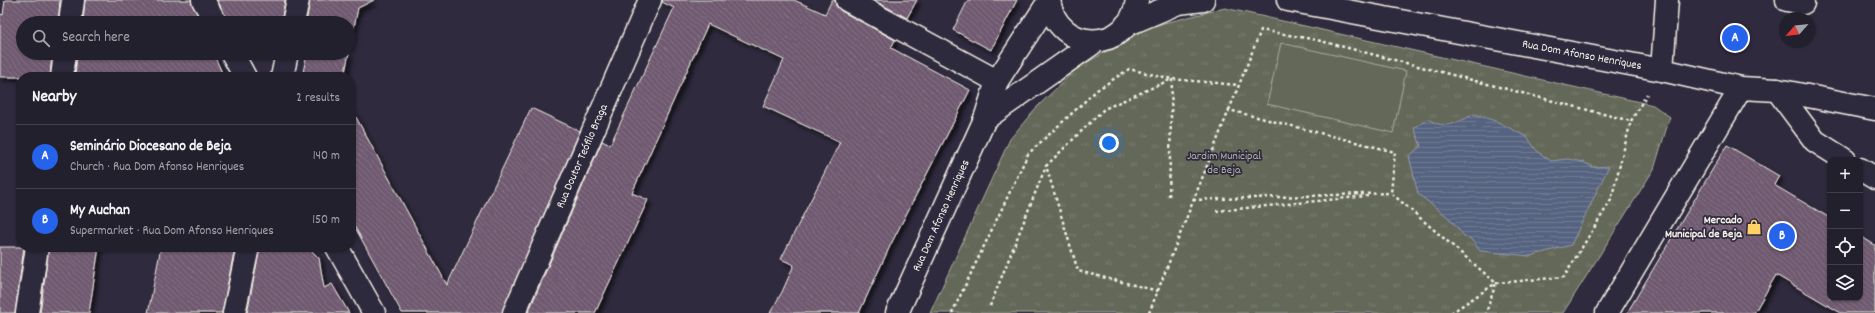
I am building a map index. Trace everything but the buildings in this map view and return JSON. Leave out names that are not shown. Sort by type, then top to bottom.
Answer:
[{"type":"main road","points":[[71,16],[73,0]]},
{"type":"main road","points":[[203,0],[212,16]]},
{"type":"main road","points":[[295,16],[298,0]]},
{"type":"main road","name":"Rua Doutor Teófilo Braga","points":[[514,313],[650,0]]},
{"type":"main road","points":[[847,0],[997,81]]},
{"type":"main road","points":[[1049,1],[1053,14],[1060,26],[1070,34],[1083,40],[1096,41],[1107,39],[1118,34],[1134,14],[1136,0]]},
{"type":"main road","points":[[1126,25],[1178,3],[1203,0]]},
{"type":"main road","name":"Rua Dom Afonso Henriques","points":[[1288,0],[1662,70],[1740,88],[1777,90],[1875,109]]},
{"type":"main road","points":[[1662,70],[1667,0]]},
{"type":"main road","name":"Rua Dom Afonso Henriques","points":[[897,313],[985,119],[997,81],[1049,1]]},
{"type":"main road","points":[[985,119],[1096,41]]},
{"type":"main road","points":[[63,72],[64,60]]},
{"type":"main road","points":[[236,60],[242,72]]},
{"type":"main road","points":[[283,72],[286,60]]},
{"type":"main road","points":[[1607,313],[1740,88]]},
{"type":"main road","points":[[1777,90],[1815,141],[1840,157]]},
{"type":"main road","points":[[1863,171],[1875,178]]},
{"type":"main road","points":[[27,313],[36,252]]},
{"type":"main road","points":[[234,313],[247,252]]},
{"type":"main road","points":[[340,252],[374,313]]},
{"type":"path","points":[[1149,313],[1261,30],[1317,40],[1631,121]]},
{"type":"path","points":[[952,313],[1028,154],[1097,90],[1129,69],[1172,79],[1239,85]]},
{"type":"path","points":[[1451,313],[1496,283],[1564,277],[1610,200],[1631,121],[1662,70]]},
{"type":"path","points":[[990,306],[1046,166],[1104,109],[1172,79]]},
{"type":"path","points":[[1170,197],[1172,79]]},
{"type":"path","points":[[1230,110],[1396,152],[1391,193]]},
{"type":"path","points":[[1046,166],[1078,271],[1158,291]]},
{"type":"path","points":[[1193,200],[1391,193],[1496,283]]},
{"type":"path","points":[[1216,211],[1391,193]]},
{"type":"path","points":[[1486,313],[1496,283]]},
{"type":"green space","name":"Jardim Municipal de Beja","points":[[1225,8],[1653,105],[1670,117],[1654,169],[1563,313],[930,313],[1010,139],[1035,109],[1076,69],[1148,27]]},
{"type":"green space","points":[[1281,43],[1406,71],[1393,133],[1267,104]]},
{"type":"water","points":[[1475,114],[1498,122],[1527,137],[1537,151],[1551,161],[1568,159],[1583,162],[1593,167],[1609,166],[1571,245],[1530,256],[1480,251],[1471,239],[1464,236],[1448,217],[1418,194],[1409,156],[1421,146],[1414,128],[1428,119],[1435,123],[1446,125]]},
{"type":"place","name":"Seminário Diocesano de Beja","points":[[1735,38]]},
{"type":"place","name":"Mercado Municipal de Beja","points":[[1754,227]]},
{"type":"place","name":"My Auchan","points":[[1782,236]]}]
